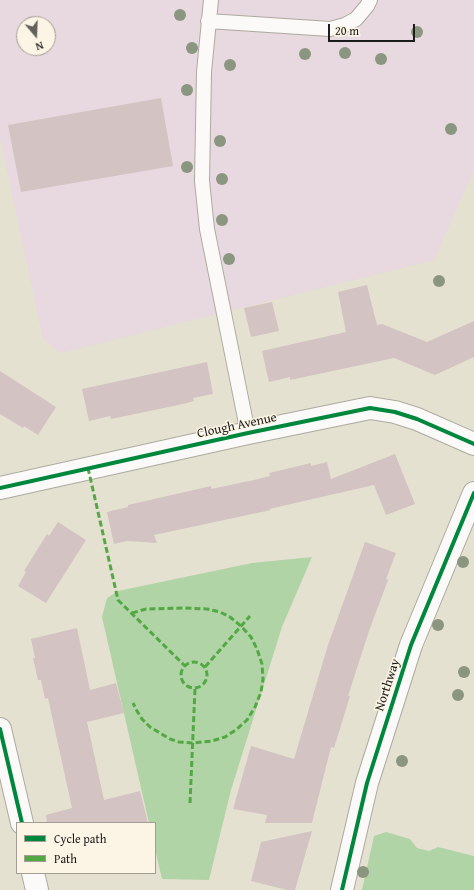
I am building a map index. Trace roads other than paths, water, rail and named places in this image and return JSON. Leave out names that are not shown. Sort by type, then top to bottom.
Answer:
[{"type":"street","name":"Clough Avenue","points":[[0,488],[248,433],[370,408],[395,412],[417,419],[474,444]]},
{"type":"street","name":"Northway","points":[[342,890],[367,783],[411,645],[474,493]]},
{"type":"street","points":[[0,728],[5,770],[22,822]]},
{"type":"street","points":[[34,874],[37,890]]},
{"type":"lane","points":[[211,0],[204,72],[202,181],[207,230],[248,433]]},
{"type":"lane","points":[[208,21],[330,29],[345,25],[356,19],[370,0]]}]
